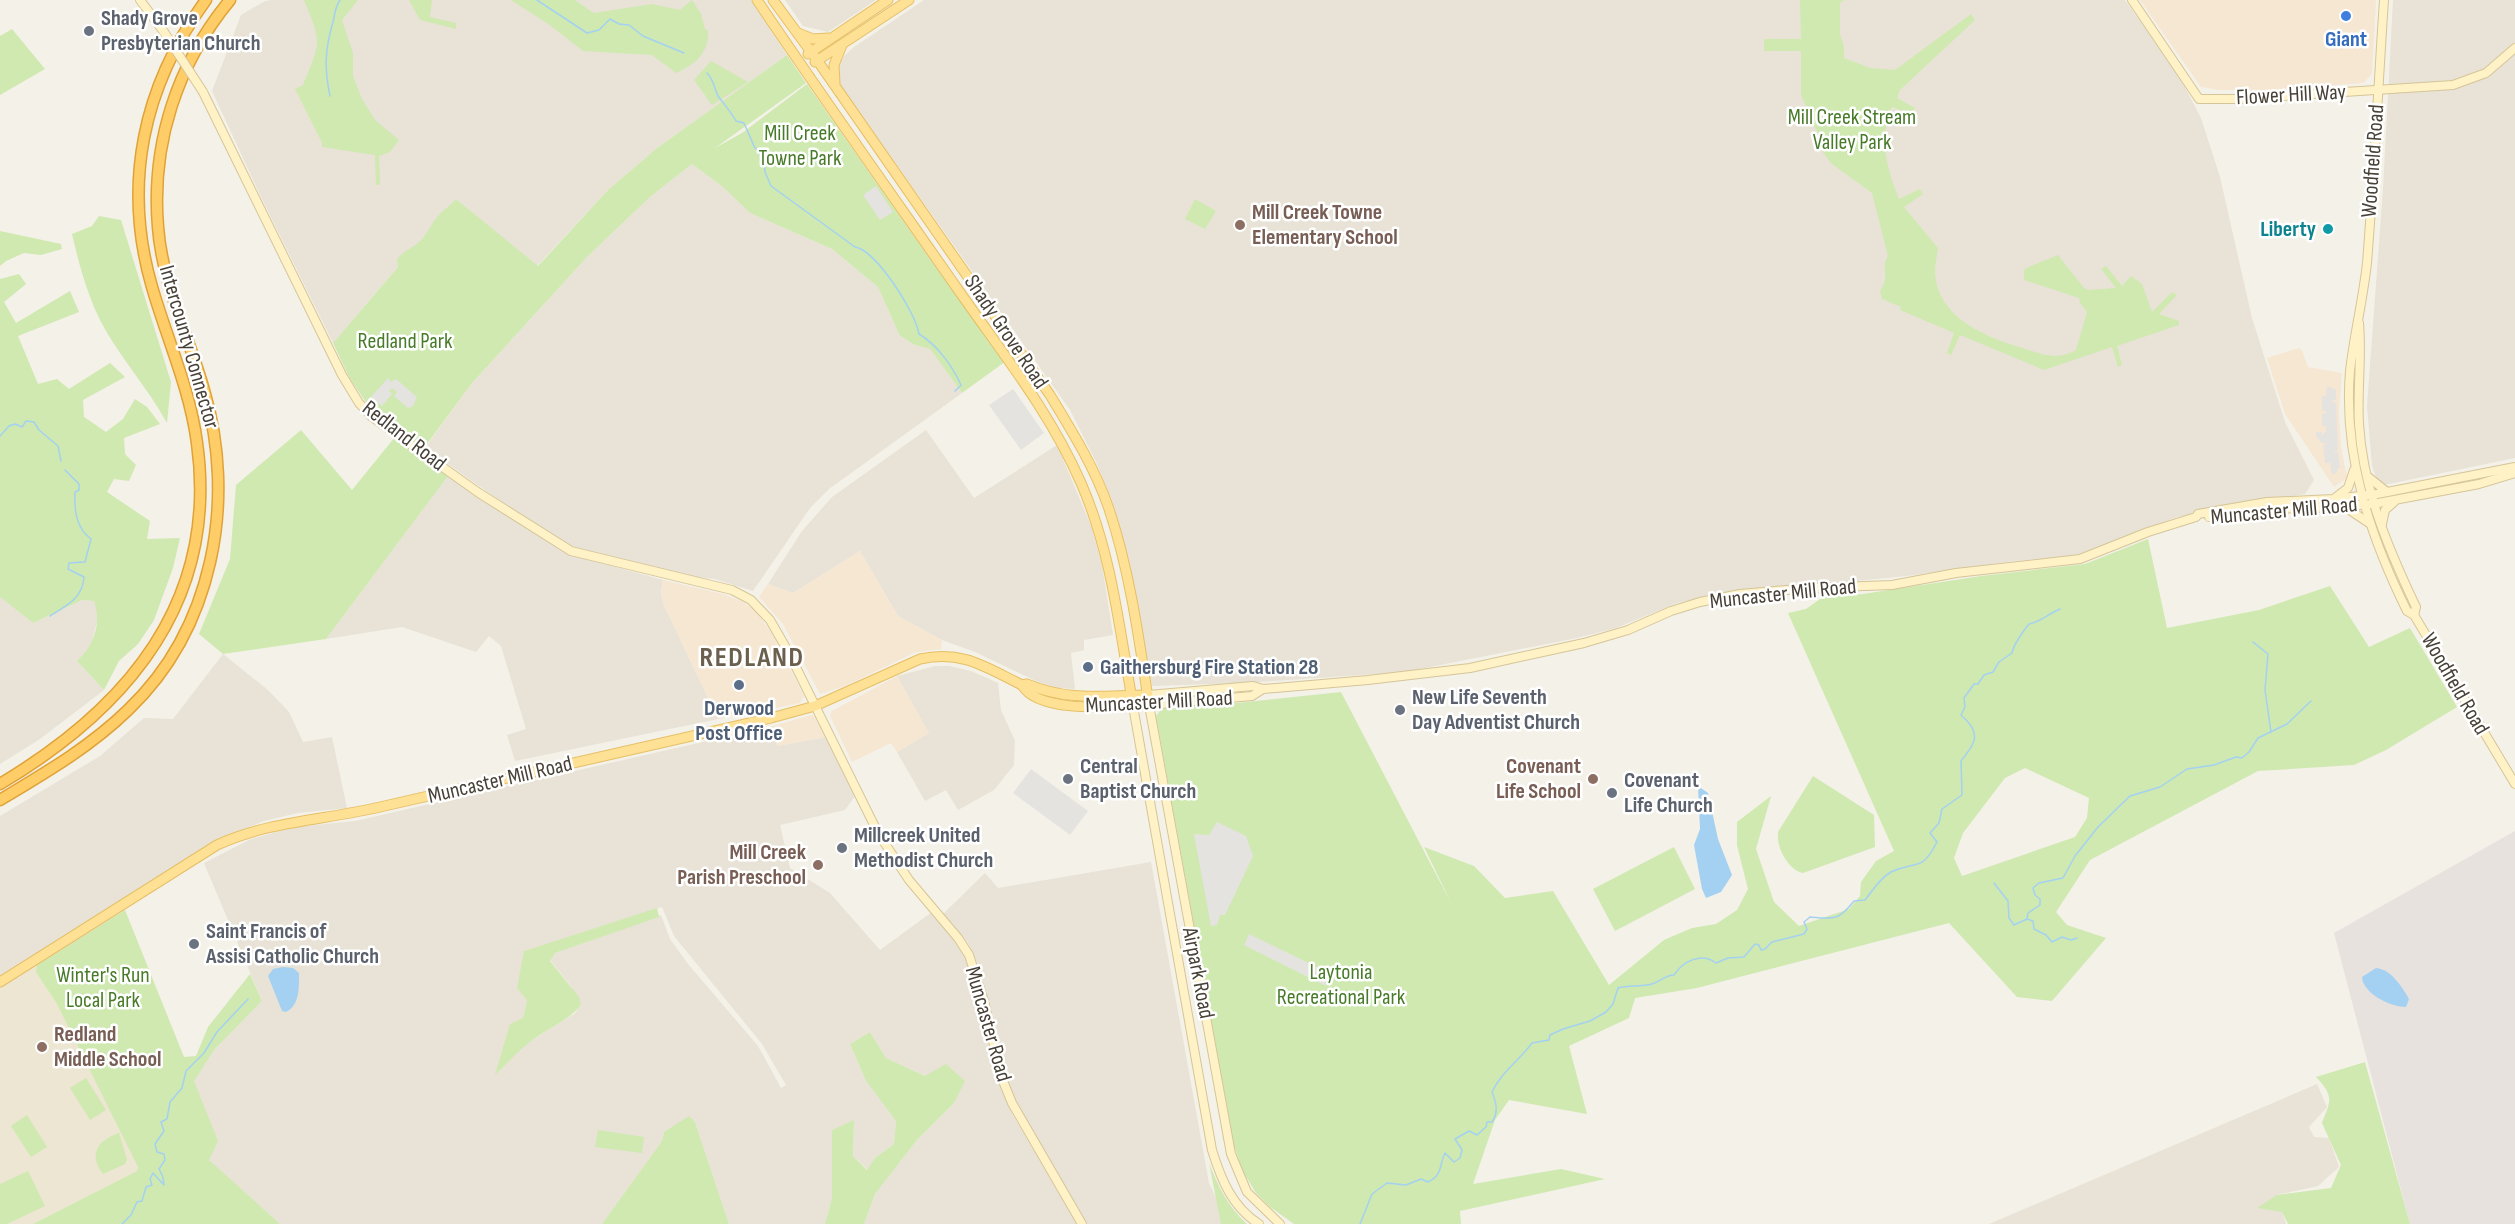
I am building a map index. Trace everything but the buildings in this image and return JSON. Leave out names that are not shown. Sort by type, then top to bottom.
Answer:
[{"type":"highway","name":"Intercounty Connector","points":[[0,784],[83,728],[128,682],[160,638],[191,562],[200,499],[197,443],[191,408],[152,285],[139,221],[138,193],[140,156],[155,94],[165,67],[206,0]]},
{"type":"highway","name":"Intercounty Connector","points":[[0,800],[80,750],[130,709],[148,688],[179,642],[192,617],[210,565],[219,501],[218,453],[204,390],[167,275],[158,228],[158,174],[167,118],[179,82],[204,36],[230,0]]},
{"type":"main road","name":"Redland Road","points":[[140,0],[203,92],[342,375],[359,403],[372,417],[479,493],[571,551],[732,590],[751,600],[761,608],[776,629],[815,706]]},
{"type":"main road","name":"Shady Grove Road","points":[[758,0],[1040,403],[1060,439],[1081,482],[1101,537],[1115,598],[1133,706]]},
{"type":"main road","name":"Shady Grove Road","points":[[773,0],[818,60],[972,282],[1050,395],[1074,435],[1108,508],[1135,615],[1148,700]]},
{"type":"main road","points":[[799,60],[888,0]]},
{"type":"main road","points":[[806,69],[909,0]]},
{"type":"main road","name":"Flower Hill Way","points":[[2132,0],[2199,99],[2435,87],[2467,81],[2486,73],[2515,48]]},
{"type":"main road","name":"Woodfield Road","points":[[2366,495],[2366,475],[2359,422],[2359,321],[2366,265],[2384,0]]},
{"type":"main road","points":[[796,32],[819,39],[835,35]]},
{"type":"main road","points":[[835,86],[834,65],[842,44]]},
{"type":"main road","name":"Woodfield Road","points":[[2359,321],[2354,335],[2349,396],[2349,434],[2354,468],[2416,606],[2414,615]]},
{"type":"main road","name":"Muncaster Mill Road","points":[[0,982],[217,845],[237,836],[279,824],[351,814],[771,718],[815,706],[901,666],[935,656],[964,657],[1022,685],[1029,694],[1058,705],[1093,708],[1133,706],[1148,700],[1253,686],[1263,689],[1470,668],[1584,643],[1628,630],[1671,611],[1700,602],[1740,594],[1810,588],[1892,585],[1956,573],[2069,561],[2098,554],[2148,532],[2196,517],[2198,514],[2248,504],[2333,499],[2387,492],[2515,466]]},
{"type":"main road","points":[[2333,499],[2348,488],[2354,468]]},
{"type":"main road","name":"Muncaster Mill Road","points":[[2196,517],[2198,519],[2259,509],[2345,507],[2369,504],[2479,484],[2515,473]]},
{"type":"main road","points":[[2366,475],[2387,492]]},
{"type":"main road","points":[[2382,528],[2385,510],[2397,500]]},
{"type":"main road","name":"Woodfield Road","points":[[2369,504],[2370,524],[2408,611],[2414,615],[2515,784]]},
{"type":"main road","points":[[2345,507],[2370,524]]},
{"type":"main road","name":"Muncaster Mill Road","points":[[1022,685],[1027,684],[1075,697],[1131,695],[1148,700]]},
{"type":"main road","name":"Airpark Road","points":[[1148,700],[1231,1154],[1247,1192],[1280,1224]]},
{"type":"main road","name":"Muncaster Road","points":[[815,706],[864,807],[888,850],[969,955],[984,1001],[1001,1076],[1012,1103],[1082,1224]]},
{"type":"main road","name":"Airpark Road","points":[[1133,706],[1212,1150],[1227,1191],[1259,1224]]},
{"type":"shaded area","points":[[519,0],[697,61],[594,13],[575,0],[751,0],[787,55],[657,148],[608,190],[537,266],[456,199],[333,343],[212,91],[241,15],[265,1]]},
{"type":"shaded area","points":[[785,0],[876,0],[828,32],[803,26]]},
{"type":"shaded area","points":[[924,0],[2125,0],[2178,74],[2201,118],[2220,177],[2252,318],[2285,422],[2314,480],[2305,494],[2177,517],[2105,546],[2069,557],[2013,561],[1907,576],[1722,594],[1677,603],[1616,628],[1577,638],[1405,672],[1243,683],[1152,686],[1115,509],[1097,464],[1070,410],[841,86],[836,71],[844,56],[854,47]]},
{"type":"shaded area","points":[[2140,0],[2376,0],[2372,74],[2363,83],[2269,90],[2220,90],[2201,87]]},
{"type":"shaded area","points":[[2393,0],[2515,0],[2515,458],[2384,485],[2376,477],[2372,466],[2367,406],[2383,189]]},
{"type":"shaded area","points":[[692,164],[723,187],[750,213],[832,249],[878,287],[900,336],[915,345],[930,349],[962,393],[829,489],[810,508],[753,591],[715,579],[685,576],[573,547],[536,526],[425,448],[472,383],[588,256],[650,197]]},
{"type":"shaded area","points":[[876,186],[893,212],[880,220],[863,195]]},
{"type":"shaded area","points":[[2299,348],[2302,350],[2308,367],[2342,373],[2339,412],[2341,447],[2347,478],[2334,487],[2285,414],[2267,358]]},
{"type":"shaded area","points":[[388,378],[391,382],[396,379],[417,397],[413,406],[408,408],[394,396],[397,392],[392,388],[389,391],[392,394],[382,406],[371,397]]},
{"type":"shaded area","points":[[2327,386],[2336,390],[2336,400],[2331,401],[2336,403],[2338,450],[2333,452],[2338,452],[2340,468],[2337,469],[2337,473],[2332,474],[2330,463],[2325,463],[2323,445],[2327,444],[2322,443],[2316,436],[2316,432],[2322,432],[2322,436],[2326,431],[2326,426],[2322,426],[2322,414],[2326,411],[2322,411],[2322,396],[2326,396]]},
{"type":"shaded area","points":[[1013,389],[1044,433],[1021,450],[989,405]]},
{"type":"shaded area","points":[[926,430],[974,498],[1057,445],[1092,528],[1102,565],[1113,635],[1084,640],[1084,650],[1071,653],[1075,689],[1056,688],[1038,682],[975,652],[942,640],[898,616],[860,551],[793,593],[768,584],[802,531],[832,497]]},
{"type":"shaded area","points":[[448,476],[568,554],[663,580],[661,592],[663,603],[718,719],[515,761],[507,735],[526,729],[501,646],[489,636],[476,652],[402,627],[326,639]]},
{"type":"shaded area","points":[[860,551],[898,616],[942,640],[941,649],[916,652],[845,686],[820,694],[783,624],[759,597],[768,584],[793,593]]},
{"type":"shaded area","points":[[663,580],[723,594],[755,610],[773,635],[804,696],[800,703],[718,719],[663,603],[661,592]]},
{"type":"shaded area","points":[[0,597],[33,623],[82,600],[94,601],[99,614],[90,650],[77,661],[104,690],[40,739],[0,764]]},
{"type":"shaded area","points":[[223,654],[268,690],[289,712],[303,742],[332,737],[347,808],[298,813],[264,821],[221,838],[0,977],[0,816],[100,756],[144,718],[173,719]]},
{"type":"shaded area","points":[[935,666],[949,666],[971,671],[998,683],[1001,710],[1015,741],[1014,765],[994,790],[958,810],[946,790],[925,801],[897,752],[929,733],[897,676]]},
{"type":"shaded area","points":[[897,676],[929,733],[897,752],[891,743],[852,762],[830,716],[832,711]]},
{"type":"shaded area","points":[[814,716],[826,737],[777,746],[773,726]]},
{"type":"shaded area","points":[[773,726],[777,746],[826,737],[855,796],[845,810],[780,825],[790,868],[830,893],[880,950],[932,912],[967,958],[974,977],[999,1083],[1012,1114],[1077,1224],[864,1224],[875,1194],[917,1140],[954,1103],[925,1076],[886,1058],[870,1032],[850,1044],[866,1081],[896,1121],[894,1144],[875,1158],[868,1170],[853,1156],[854,1121],[832,1130],[832,1198],[825,1224],[729,1224],[695,1122],[689,1117],[664,1132],[662,1141],[602,1224],[280,1224],[212,1164],[194,1140],[185,1100],[197,1073],[214,1050],[262,1001],[204,863],[251,839],[295,827],[355,821]],"holes":[[[662,907],[674,936],[762,1044],[786,1085],[781,1088],[758,1046],[688,964],[670,939],[661,915],[555,953],[550,960],[570,985],[581,1005],[574,1014],[515,1053],[497,1073],[523,1018],[527,1000],[524,951]]]},
{"type":"shaded area","points":[[1031,769],[1088,811],[1070,835],[1013,793]]},
{"type":"shaded area","points":[[1217,822],[1246,836],[1253,856],[1225,915],[1220,915],[1217,925],[1211,926],[1194,834],[1209,835]]},
{"type":"shaded area","points":[[2515,831],[2515,1224],[2410,1224],[2334,933]]},
{"type":"shaded area","points":[[1151,862],[1209,1183],[1220,1206],[1222,1224],[1086,1224],[1018,1106],[1007,1080],[978,964],[968,943],[943,914],[985,873],[998,888]]},
{"type":"shaded area","points":[[1249,934],[1321,969],[1326,986],[1244,945]]},
{"type":"shaded area","name":"Redland Middle School","points":[[37,965],[37,972],[120,1105],[150,1120],[137,1171],[33,1224],[0,1224],[0,988]]},
{"type":"shaded area","points":[[2317,1084],[2327,1107],[2309,1127],[2314,1137],[2329,1138],[2339,1167],[2318,1186],[2277,1195],[2286,1224],[1989,1224]]},
{"type":"green space","points":[[304,0],[358,0],[342,20],[353,53],[353,76],[362,99],[375,120],[399,140],[390,152],[379,156],[380,185],[376,185],[375,155],[322,147],[295,89],[303,85],[317,42],[314,26]]},
{"type":"green space","points":[[409,0],[432,0],[430,17],[456,23],[456,29],[420,20]]},
{"type":"green space","points":[[511,0],[575,0],[594,13],[652,4],[680,10],[692,0],[708,31],[708,39],[699,58],[676,73],[652,55],[583,51],[551,26]]},
{"type":"green space","name":"Mill Creek Stream Valley Park","points":[[1800,0],[1844,0],[1840,3],[1840,34],[1844,47],[1844,58],[1870,68],[1895,70],[1971,14],[1975,20],[1900,90],[1897,98],[1915,108],[1911,114],[1892,107],[1885,142],[1888,165],[1899,199],[1920,189],[1923,194],[1904,207],[1938,248],[1935,271],[1937,287],[1943,300],[1964,322],[1991,337],[2041,354],[2054,356],[2076,350],[2087,312],[2079,298],[2024,280],[2024,270],[2058,255],[2088,290],[2116,288],[2101,269],[2106,266],[2122,286],[2131,276],[2142,284],[2152,312],[2172,292],[2177,295],[2159,314],[2179,321],[2179,325],[2117,346],[2122,365],[2118,367],[2112,347],[2044,370],[1960,335],[1951,355],[1947,353],[1954,333],[1900,310],[1901,307],[1882,299],[1880,291],[1885,280],[1885,264],[1888,256],[1872,193],[1832,164],[1814,141],[1818,134],[1801,95],[1801,51],[1764,51],[1764,39],[1801,39]]},
{"type":"green space","points":[[12,29],[45,69],[0,95],[0,36]]},
{"type":"green space","points":[[787,55],[806,83],[715,148],[742,133],[807,84],[922,248],[1006,361],[962,393],[930,349],[915,345],[900,336],[878,287],[832,249],[750,213],[723,187],[692,164],[650,197],[588,256],[472,383],[419,455],[448,476],[326,639],[223,654],[199,634],[230,559],[236,485],[301,430],[352,490],[399,432],[365,401],[349,377],[333,343],[398,267],[399,257],[422,239],[441,213],[456,199],[538,266],[608,190],[657,148]]},
{"type":"green space","points":[[711,61],[748,82],[712,105],[694,80]]},
{"type":"green space","points":[[1195,199],[1216,211],[1205,229],[1185,219]]},
{"type":"green space","points":[[99,216],[121,220],[171,382],[167,423],[108,335],[84,279],[72,234],[92,226]]},
{"type":"green space","points":[[0,231],[61,244],[62,249],[41,255],[24,253],[0,266]]},
{"type":"green space","points":[[19,274],[26,284],[4,302],[16,323],[70,291],[79,312],[18,336],[38,384],[57,379],[69,389],[110,363],[125,377],[83,400],[84,417],[106,432],[123,419],[135,399],[147,407],[160,424],[124,438],[125,454],[136,465],[129,481],[114,479],[107,492],[150,521],[147,539],[180,538],[173,568],[154,620],[138,644],[119,661],[104,690],[77,661],[88,648],[95,634],[97,618],[94,601],[82,600],[33,623],[0,597],[0,279]]},
{"type":"green space","name":"Laytonia Recreational Park","points":[[2148,539],[2167,628],[2259,610],[2330,586],[2369,647],[2410,628],[2457,707],[2386,750],[2354,765],[2258,771],[2090,860],[2056,912],[2067,925],[2106,938],[2052,1001],[2017,997],[1949,923],[1697,988],[1635,998],[1629,1018],[1569,1046],[1587,1114],[1509,1100],[1495,1120],[1473,1184],[1561,1169],[1605,1179],[1460,1211],[1461,1224],[1294,1224],[1269,1206],[1256,1193],[1242,1170],[1234,1145],[1156,716],[1163,707],[1208,706],[1341,692],[1452,905],[1424,847],[1474,866],[1505,898],[1553,891],[1609,985],[1664,940],[1692,928],[1716,924],[1737,910],[1748,889],[1737,845],[1737,822],[1771,796],[1756,849],[1774,902],[1799,926],[1849,909],[1860,896],[1861,882],[1876,861],[1894,851],[1788,613],[1806,609],[1823,597],[1863,594],[1981,576],[2085,564]],"holes":[[[2025,768],[2089,798],[2087,818],[2075,837],[1962,876],[1954,858],[1963,833],[2005,778]]]},
{"type":"green space","points":[[1813,776],[1874,815],[1875,847],[1803,873],[1792,867],[1784,857],[1779,844],[1778,832]]},
{"type":"green space","points":[[1674,847],[1695,889],[1615,931],[1593,889]]},
{"type":"green space","points":[[657,908],[659,917],[555,953],[550,961],[579,997],[581,1005],[565,1020],[529,1043],[495,1075],[510,1024],[523,1018],[527,1000],[517,988],[524,951]]},
{"type":"green space","name":"Winter's Run Local Park","points":[[125,910],[184,1057],[196,1056],[208,1027],[250,974],[262,1001],[214,1050],[194,1081],[218,1141],[209,1160],[280,1224],[33,1224],[137,1171],[138,1167],[57,1004],[36,972],[37,965]]},
{"type":"green space","points":[[870,1032],[886,1058],[925,1076],[946,1064],[965,1081],[954,1103],[917,1140],[875,1194],[864,1224],[825,1224],[832,1198],[832,1130],[854,1120],[853,1156],[867,1170],[875,1158],[894,1144],[896,1121],[866,1081],[850,1044]]},
{"type":"green space","points":[[2365,1062],[2410,1224],[2288,1224],[2282,1212],[2257,1208],[2277,1195],[2331,1188],[2341,1165],[2322,1123],[2329,1103],[2328,1094],[2316,1077]]},
{"type":"green space","points":[[86,1078],[106,1110],[90,1120],[70,1088]]},
{"type":"green space","points":[[27,1115],[47,1147],[31,1157],[11,1126]]},
{"type":"green space","points":[[689,1116],[695,1122],[729,1224],[602,1224],[662,1141],[664,1132]]},
{"type":"green space","points":[[598,1130],[644,1137],[642,1153],[595,1147]]},
{"type":"green space","points":[[119,1133],[127,1159],[125,1164],[103,1174],[96,1160],[97,1149],[105,1140]]},
{"type":"green space","points":[[1209,1163],[1224,1196],[1247,1224],[1221,1224]]},
{"type":"green space","points":[[28,1171],[45,1206],[7,1224],[0,1224],[0,1184]]},
{"type":"water","points":[[1698,786],[1708,793],[1718,839],[1732,875],[1721,892],[1706,898],[1702,889],[1694,845],[1700,829]]},
{"type":"water","points":[[293,968],[299,973],[299,990],[296,1000],[291,1009],[286,1012],[282,1011],[268,976],[273,969]]},
{"type":"water","points":[[2376,968],[2391,975],[2399,984],[2409,999],[2406,1007],[2386,1002],[2367,989],[2362,977]]},
{"type":"waterway","points":[[330,96],[326,67],[327,50],[335,11],[340,0]]},
{"type":"waterway","points":[[537,0],[587,33],[599,30],[610,19],[619,24],[629,25],[643,36],[684,53]]},
{"type":"waterway","points":[[707,73],[713,81],[718,96],[736,121],[744,123],[754,146],[764,160],[765,172],[771,186],[855,247],[864,251],[884,270],[911,312],[919,334],[938,350],[953,370],[961,385],[955,391]]},
{"type":"waterway","points":[[0,436],[9,426],[15,424],[22,427],[26,421],[34,422],[39,430],[58,446],[61,461]]},
{"type":"waterway","points":[[50,616],[73,601],[81,591],[84,577],[68,569],[69,563],[85,562],[91,539],[82,530],[77,518],[75,492],[79,490],[79,484],[65,470]]},
{"type":"waterway","points":[[1360,1224],[1372,1194],[1387,1183],[1406,1185],[1421,1179],[1428,1182],[1438,1173],[1445,1153],[1454,1162],[1460,1158],[1462,1150],[1455,1139],[1469,1131],[1477,1135],[1486,1127],[1487,1122],[1492,1122],[1496,1111],[1492,1092],[1501,1078],[1532,1043],[1549,1040],[1550,1035],[1590,1021],[1606,1012],[1613,1004],[1618,988],[1655,983],[1674,975],[1682,966],[1699,958],[1716,963],[1728,958],[1744,957],[1755,944],[1759,945],[1761,950],[1772,942],[1804,934],[1807,929],[1804,922],[1810,917],[1831,918],[1840,915],[1854,901],[1865,900],[1877,884],[1891,872],[1918,864],[1927,858],[1937,842],[1930,833],[1939,823],[1942,809],[1962,795],[1961,761],[1974,738],[1972,727],[1961,715],[1965,707],[1964,698],[1974,684],[1978,684],[1984,675],[1993,672],[1999,662],[2012,653],[2014,646],[2029,624],[2060,609]]},
{"type":"waterway","points":[[2253,642],[2268,654],[2265,690],[2271,732]]},
{"type":"waterway","points":[[2027,919],[2028,913],[2040,905],[2040,899],[2035,895],[2033,888],[2039,883],[2063,878],[2075,856],[2098,827],[2130,796],[2160,787],[2187,769],[2214,765],[2236,757],[2242,758],[2258,738],[2287,724],[2311,701]]},
{"type":"waterway","points":[[1994,883],[2008,901],[2009,918],[2014,925],[2027,919],[2033,921],[2034,929],[2046,935],[2052,942],[2062,937],[2071,940],[2077,938]]},
{"type":"waterway","points":[[122,1224],[131,1215],[137,1202],[142,1201],[146,1187],[152,1185],[150,1179],[153,1173],[164,1185],[159,1169],[165,1160],[164,1154],[157,1152],[155,1144],[164,1131],[161,1122],[167,1119],[170,1102],[182,1088],[186,1071],[204,1053],[217,1032],[248,999]]},
{"type":"place","name":"Giant","points":[[2346,16]]},
{"type":"place","name":"Shady Grove Presbyterian Church","points":[[89,31]]},
{"type":"place","name":"Mill Creek Towne Elementary School","points":[[1240,225]]},
{"type":"place","name":"Liberty","points":[[2328,229]]},
{"type":"place","name":"Gaithersburg Fire Station 28","points":[[1088,667]]},
{"type":"place","name":"Derwood Post Office","points":[[739,685]]},
{"type":"place","name":"New Life Seventh Day Adventist Church","points":[[1400,710]]},
{"type":"place","name":"Central Baptist Church","points":[[1068,779]]},
{"type":"place","name":"Covenant Life School","points":[[1593,779]]},
{"type":"place","name":"Covenant Life Church","points":[[1612,793]]},
{"type":"place","name":"Millcreek United Methodist Church","points":[[842,848]]},
{"type":"place","name":"Mill Creek Parish Preschool","points":[[818,865]]},
{"type":"place","name":"Saint Francis of Assisi Catholic Church","points":[[194,944]]},
{"type":"place","name":"Redland Middle School","points":[[42,1047]]},
{"type":"district","name":"REDLAND","points":[[752,657]]},
{"type":"park label","name":"Mill Creek Towne Park","points":[[800,146]]},
{"type":"park label","name":"Redland Park","points":[[405,341]]}]
